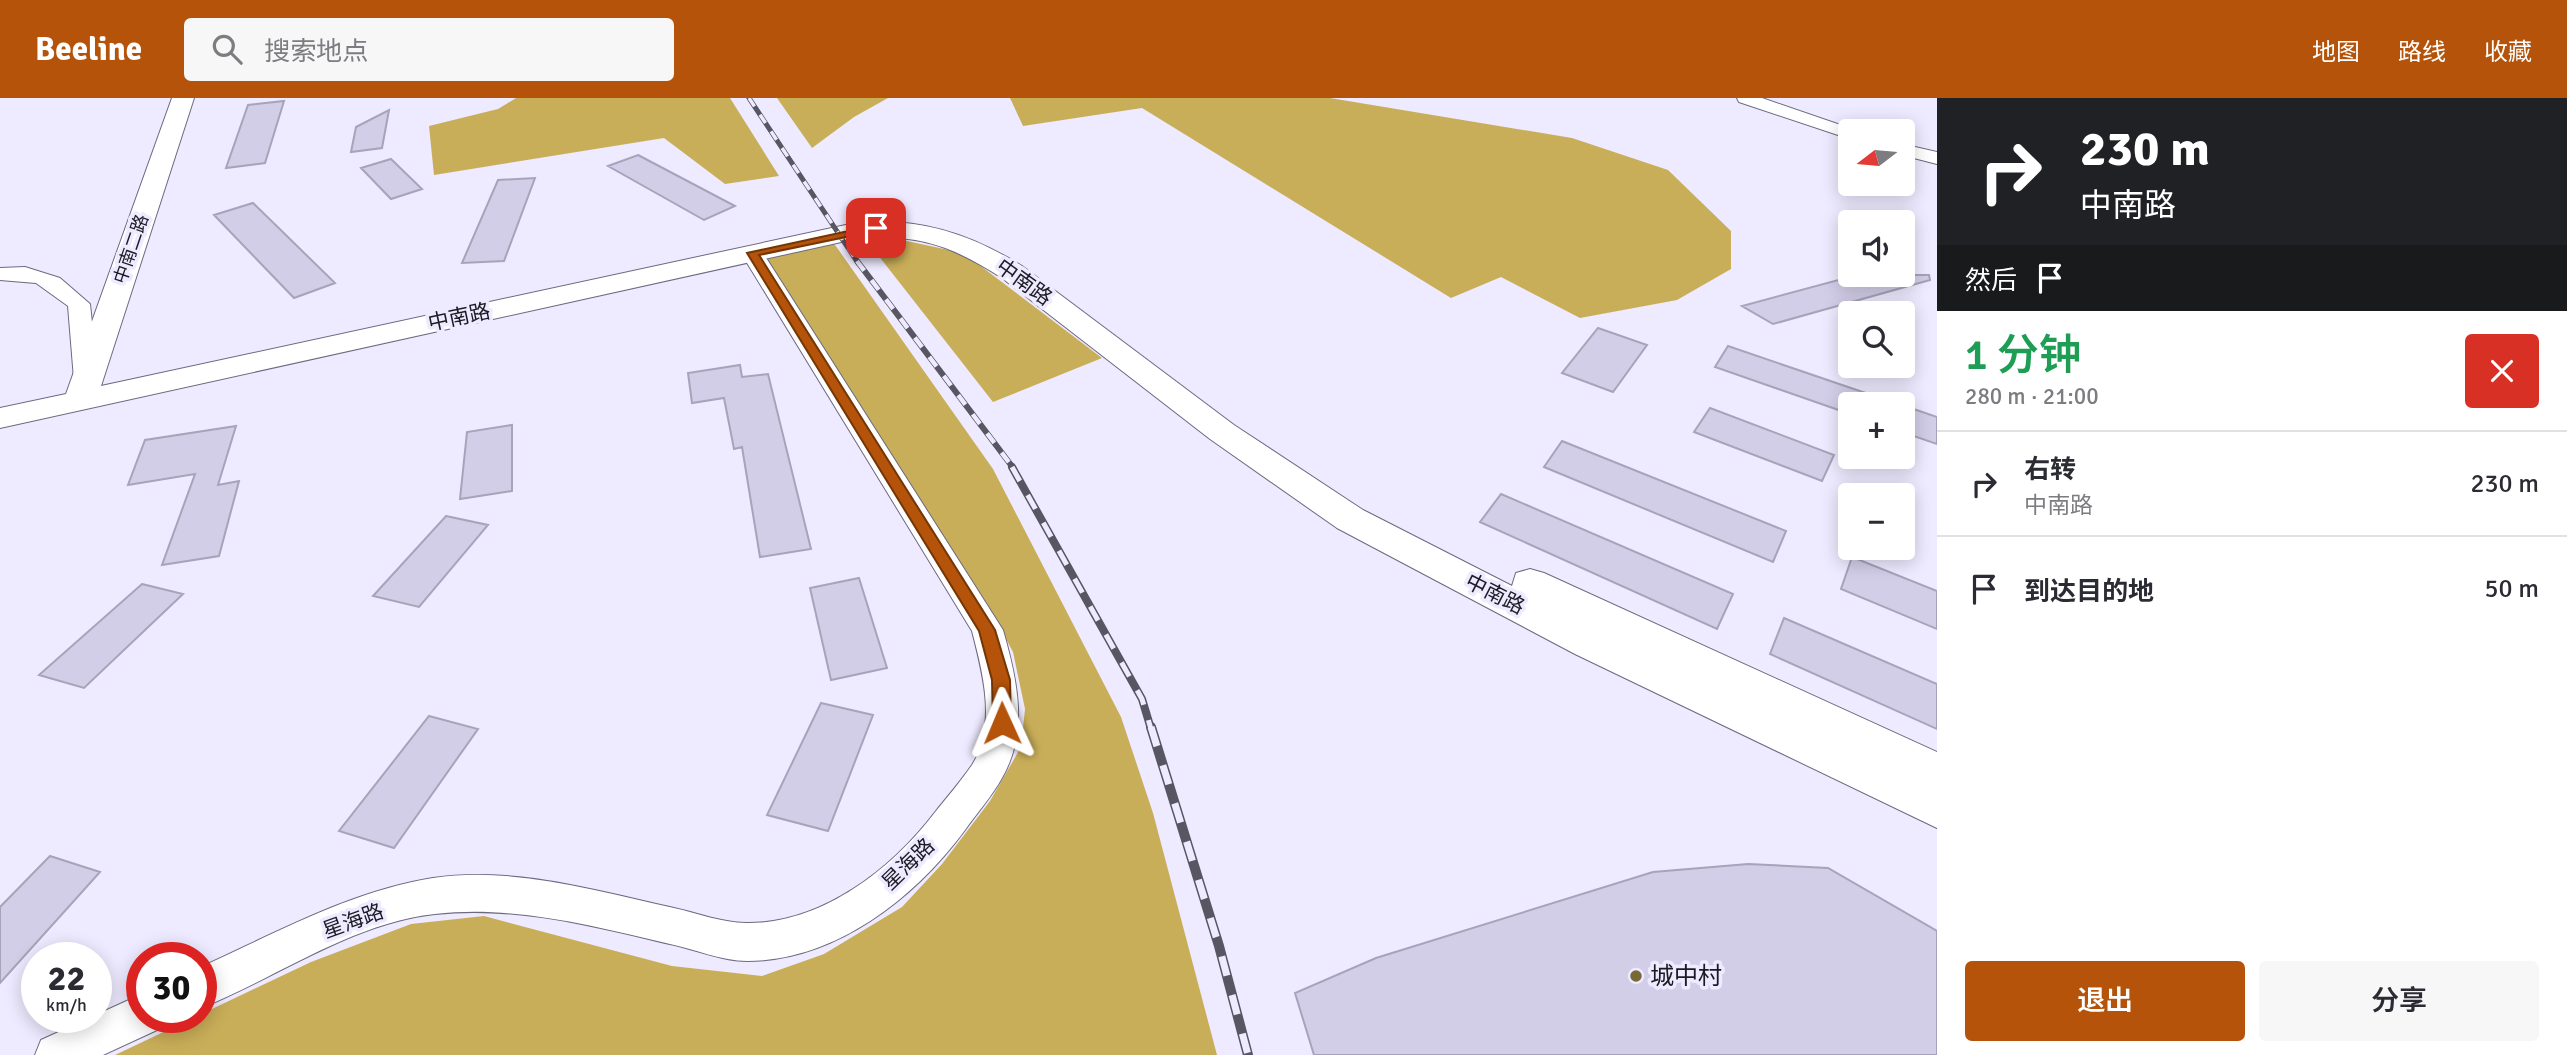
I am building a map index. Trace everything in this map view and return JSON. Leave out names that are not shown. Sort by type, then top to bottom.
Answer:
[{"type":"main road","name":"中南二路","points":[[95,386],[183,98]]},
{"type":"main road","name":"中南二路","points":[[95,386],[203,98]]},
{"type":"main road","name":"中南路","points":[[0,418],[95,386],[846,215],[882,212],[939,219],[983,233],[1006,248],[1241,421],[1366,501],[1602,619],[1937,773]]},
{"type":"main road","name":"中南路","points":[[0,397],[95,386],[876,228],[915,230],[960,241],[1012,272],[1222,432],[1350,519],[1589,643],[1937,808]]},
{"type":"street","points":[[1745,98],[1838,129]]},
{"type":"street","points":[[1915,152],[1937,158]]},
{"type":"street","name":"星海路","points":[[217,981],[358,915],[434,896],[502,894],[569,904],[746,942],[814,932],[890,886],[942,832],[989,769],[1002,723],[1001,680],[987,630],[752,253]]},
{"type":"street","points":[[0,274],[22,272],[53,280],[79,304],[95,386]]},
{"type":"street","points":[[56,1055],[126,1023]]},
{"type":"shaded area","points":[[516,98],[730,98],[779,176],[725,184],[664,138],[434,175],[429,126],[498,109]]},
{"type":"shaded area","points":[[777,98],[888,98],[854,117],[812,148]]},
{"type":"shaded area","points":[[1010,98],[1330,98],[1572,138],[1668,170],[1731,231],[1731,269],[1677,300],[1580,318],[1501,277],[1451,298],[1142,108],[1023,126]]},
{"type":"shaded area","points":[[902,240],[949,250],[970,258],[1102,358],[993,402],[867,241]]},
{"type":"shaded area","points":[[833,242],[993,469],[1121,717],[1153,813],[1217,1055],[115,1055],[161,1033],[217,1033],[217,1007],[311,962],[411,924],[484,916],[672,966],[762,976],[824,954],[902,907],[942,864],[990,801],[1021,747],[1025,709],[1013,652],[989,607],[761,258]]},
{"type":"building","points":[[284,101],[265,163],[226,168],[248,105]]},
{"type":"building","points":[[389,110],[382,148],[351,152],[356,127]]},
{"type":"building","points":[[638,155],[735,206],[704,220],[608,166]]},
{"type":"building","points":[[391,159],[422,189],[391,199],[361,168]]},
{"type":"building","points":[[535,178],[504,261],[462,263],[498,180]]},
{"type":"building","points":[[253,203],[335,283],[294,298],[214,215]]},
{"type":"building","points":[[1915,275],[1929,275],[1930,280],[1915,284]]},
{"type":"building","points":[[1838,280],[1838,287],[1905,287],[1855,301],[1838,301],[1838,306],[1773,324],[1742,306]]},
{"type":"building","points":[[1598,328],[1647,345],[1613,392],[1562,373]]},
{"type":"building","points":[[1728,346],[1863,392],[1838,392],[1838,410],[1715,367]]},
{"type":"building","points":[[740,365],[742,377],[768,374],[811,549],[760,557],[742,447],[734,449],[724,398],[692,403],[688,373]]},
{"type":"building","points":[[1710,408],[1834,455],[1822,481],[1694,432]]},
{"type":"building","points":[[1915,409],[1937,417],[1937,444],[1915,436]]},
{"type":"building","points":[[512,425],[512,491],[460,499],[467,432]]},
{"type":"building","points":[[236,426],[218,485],[239,481],[219,556],[162,565],[195,474],[128,485],[145,440]]},
{"type":"building","points":[[1562,441],[1786,531],[1773,562],[1544,467]]},
{"type":"building","points":[[1501,494],[1733,594],[1717,629],[1480,522]]},
{"type":"building","points":[[446,516],[488,525],[419,607],[373,596]]},
{"type":"building","points":[[1851,560],[1860,560],[1937,591],[1937,629],[1841,589]]},
{"type":"building","points":[[859,578],[887,668],[831,680],[810,588]]},
{"type":"building","points":[[142,584],[183,594],[84,688],[39,675]]},
{"type":"building","points":[[1784,618],[1937,684],[1937,729],[1770,654]]},
{"type":"building","points":[[821,703],[873,715],[828,831],[767,815]]},
{"type":"building","points":[[429,716],[478,729],[394,848],[339,831]]},
{"type":"building","points":[[50,856],[100,872],[37,942],[21,942],[21,960],[0,983],[0,907]]},
{"type":"building","name":"城中村","points":[[1748,864],[1828,868],[1937,931],[1937,1055],[1314,1055],[1295,993],[1376,958],[1653,872]]},
{"type":"railway","points":[[749,98],[858,263]]},
{"type":"railway","points":[[857,261],[1014,469]]},
{"type":"railway","points":[[1012,467],[1142,699],[1151,729]]},
{"type":"railway","points":[[1151,727],[1219,946],[1248,1055]]},
{"type":"place","name":"城中村","points":[[1636,976]]},
{"type":"route","points":[[876,228],[752,253],[987,630],[1001,680],[1002,723]]}]
